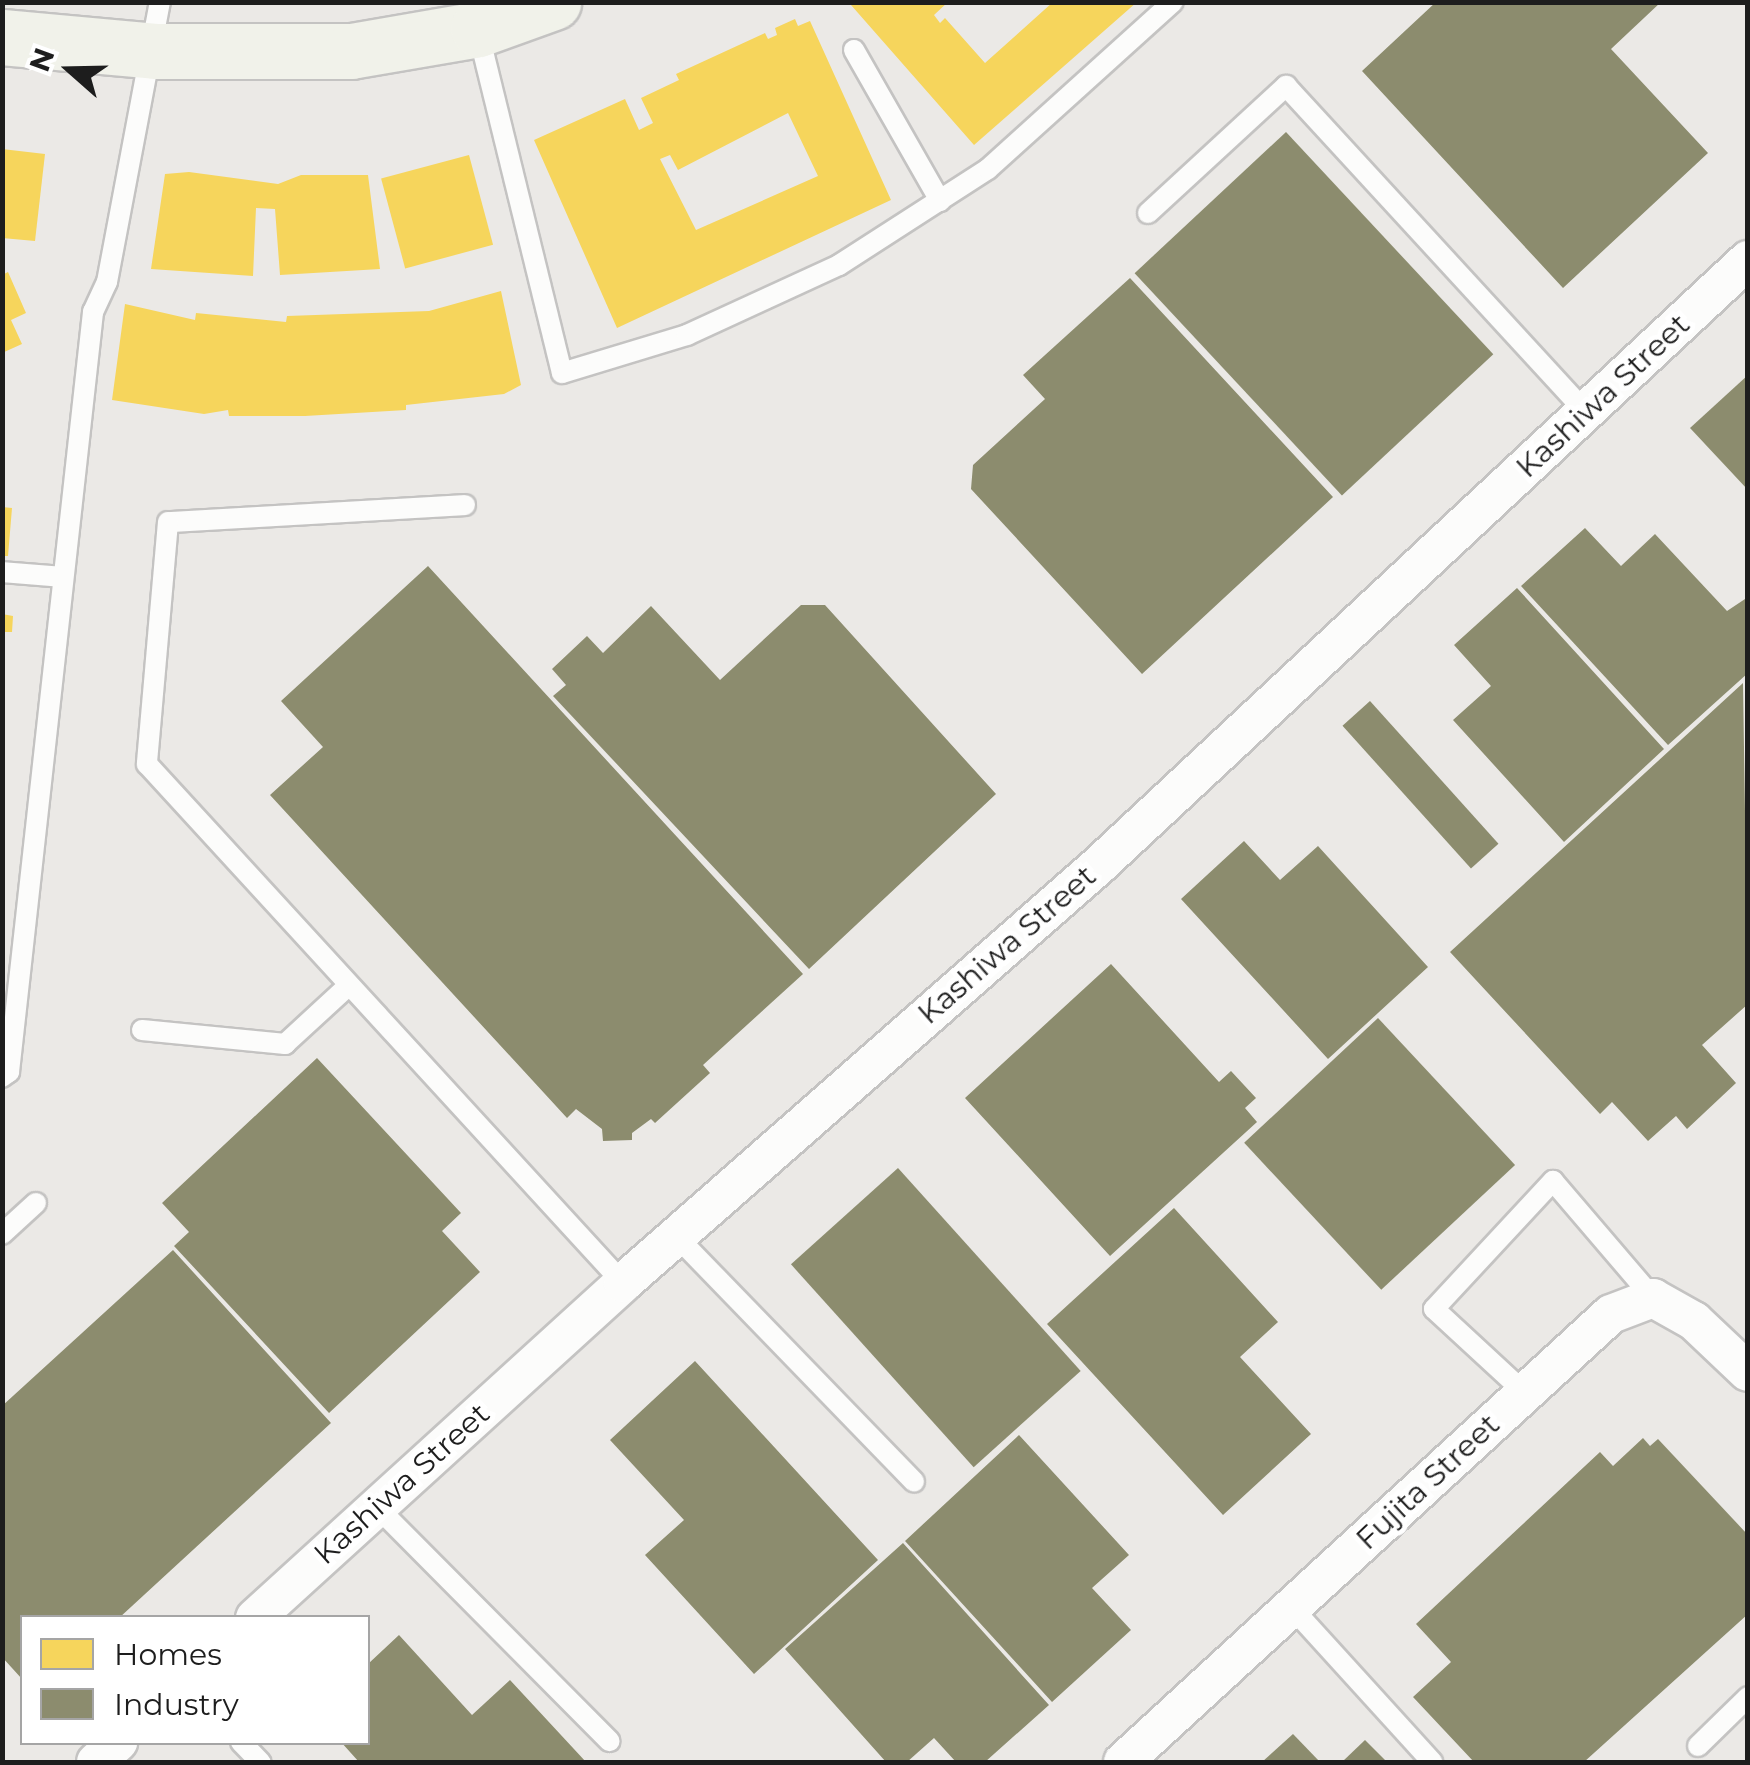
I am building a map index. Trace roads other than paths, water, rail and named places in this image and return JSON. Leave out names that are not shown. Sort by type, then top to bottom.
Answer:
[{"type":"street","points":[[2,37],[157,27],[351,51],[478,29],[554,2]]},
{"type":"street","name":"Kashiwa Street","points":[[258,1615],[623,1283],[1098,866],[1748,260]]},
{"type":"street","points":[[1653,1298],[1694,1321],[1748,1372]]},
{"type":"street","name":"Fujita Street","points":[[1123,1762],[1292,1610],[1523,1391],[1611,1314],[1653,1298]]},
{"type":"street","points":[[96,1762],[115,1745]]},
{"type":"lane","points":[[478,29],[562,372],[688,334],[838,266],[988,169],[1173,2]]},
{"type":"lane","points":[[2,1077],[9,1072],[93,312],[106,282],[157,27]]},
{"type":"lane","points":[[854,50],[940,201]]},
{"type":"lane","points":[[1148,212],[1286,86],[1586,412]]},
{"type":"lane","points":[[464,504],[168,522],[146,764],[623,1283]]},
{"type":"lane","points":[[2,572],[64,577]]},
{"type":"lane","points":[[142,1030],[285,1044],[348,987]]},
{"type":"lane","points":[[1523,1391],[1434,1310],[1553,1181],[1653,1298]]},
{"type":"lane","points":[[2,1234],[36,1203]]},
{"type":"lane","points":[[676,1236],[914,1482]]},
{"type":"lane","points":[[377,1507],[609,1741]]},
{"type":"lane","points":[[1292,1610],[1432,1762]]},
{"type":"lane","points":[[1698,1746],[1748,1697]]}]
